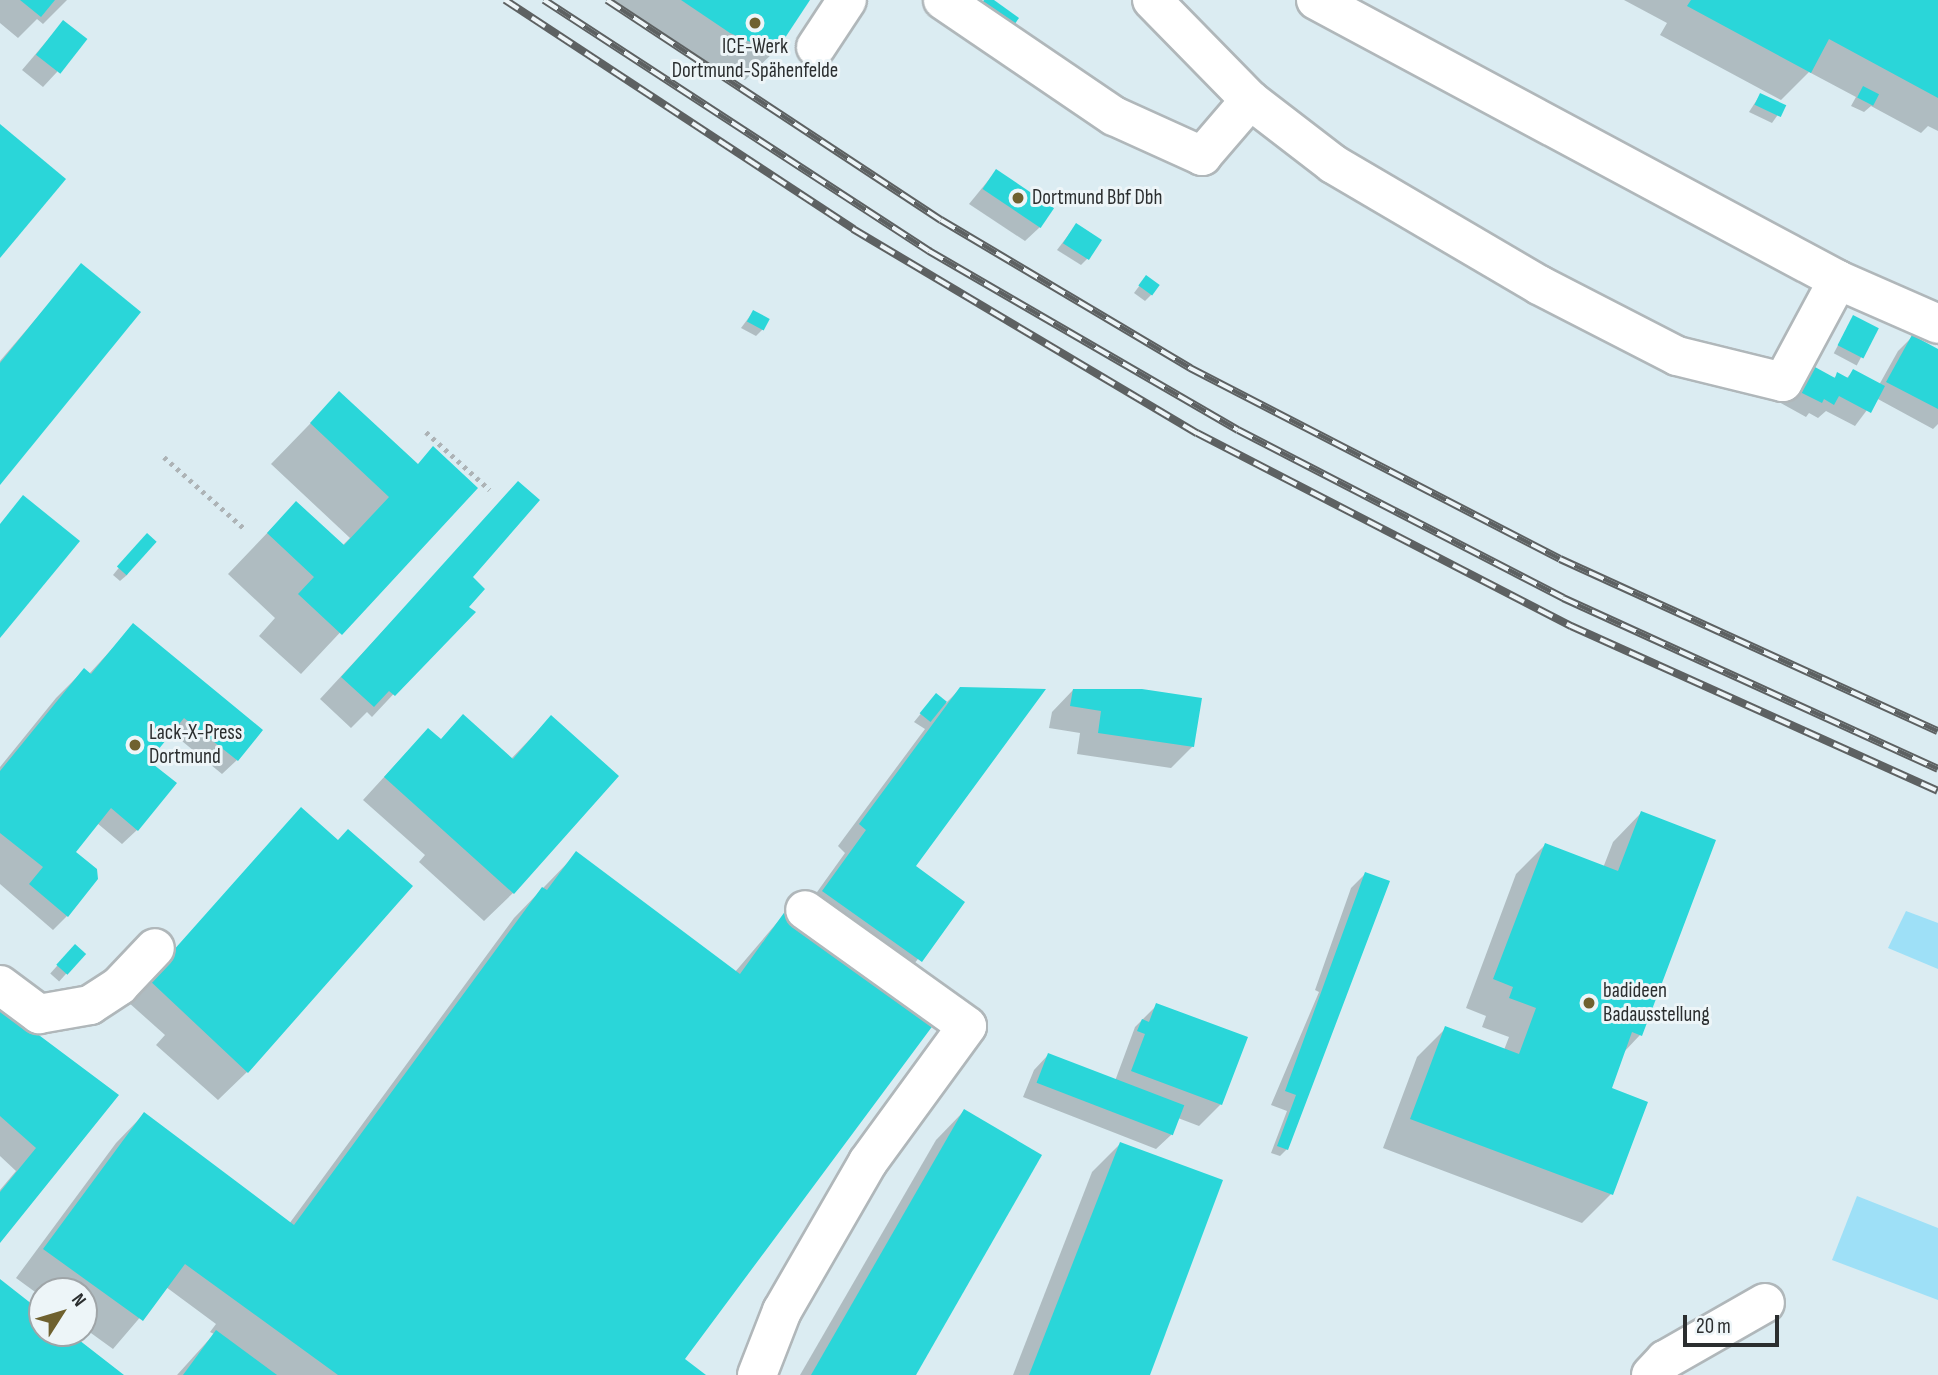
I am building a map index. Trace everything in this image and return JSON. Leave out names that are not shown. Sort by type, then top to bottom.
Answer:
[{"type":"street","points":[[816,47],[847,0]]},
{"type":"street","points":[[943,0],[1114,116],[1202,156],[1250,100]]},
{"type":"street","points":[[1152,0],[1250,100],[1333,164],[1539,285],[1677,356],[1783,382],[1838,280]]},
{"type":"street","points":[[1316,0],[1838,280],[1938,324]]},
{"type":"street","points":[[757,1375],[782,1311],[869,1162],[967,1026],[805,910]]},
{"type":"street","points":[[0,985],[39,1014],[90,1005],[119,986],[155,948]]},
{"type":"street","points":[[1651,1375],[1665,1360],[1765,1303]]},
{"type":"path","points":[[426,432],[490,490]]},
{"type":"path","points":[[164,457],[246,530]]},
{"type":"shaded area","points":[[0,0],[1938,0],[1938,1375],[0,1375]]},
{"type":"shaded area","points":[[1906,911],[1938,923],[1938,969],[1888,948]]},
{"type":"shaded area","points":[[1857,1196],[1938,1228],[1938,1300],[1832,1260]]},
{"type":"building","points":[[20,0],[55,0],[41,17]]},
{"type":"building","name":"ICE-Werk Dortmund-Spähenfelde","points":[[681,0],[810,0],[775,53],[730,33]]},
{"type":"building","points":[[984,0],[994,0],[1019,18],[1009,32],[977,10]]},
{"type":"building","points":[[1691,0],[1938,0],[1938,98],[1829,39],[1811,73],[1687,6]]},
{"type":"building","points":[[63,20],[87,39],[60,74],[36,55]]},
{"type":"building","points":[[1863,86],[1879,94],[1873,106],[1857,98]]},
{"type":"building","points":[[1760,93],[1786,105],[1781,117],[1755,105]]},
{"type":"building","points":[[0,124],[66,179],[0,258]]},
{"type":"building","name":"Dortmund Bbf Dbh","points":[[996,169],[1054,208],[1041,228],[983,189]]},
{"type":"building","points":[[1076,223],[1102,240],[1089,260],[1063,243]]},
{"type":"building","points":[[81,263],[141,312],[0,485],[0,363]]},
{"type":"building","points":[[1146,275],[1160,285],[1152,296],[1138,286]]},
{"type":"building","points":[[753,310],[770,319],[764,330],[747,321]]},
{"type":"building","points":[[1853,315],[1879,328],[1863,358],[1838,345]]},
{"type":"building","points":[[1912,335],[1938,349],[1938,409],[1886,382]]},
{"type":"building","points":[[1804,361],[1835,378],[1837,372],[1848,378],[1853,369],[1885,386],[1871,413],[1839,396],[1834,405],[1824,399],[1822,403],[1790,387]]},
{"type":"building","points":[[339,391],[418,464],[433,446],[478,488],[342,635],[298,594],[314,577],[267,533],[296,501],[344,545],[389,497],[310,423]]},
{"type":"building","points":[[518,481],[540,500],[473,577],[485,589],[469,607],[476,612],[395,696],[389,691],[374,707],[341,677]]},
{"type":"building","points":[[23,495],[80,541],[0,638],[0,524]]},
{"type":"building","points":[[147,533],[157,542],[127,575],[117,566]]},
{"type":"building","points":[[133,623],[263,730],[238,761],[184,718],[149,761],[177,783],[138,831],[111,808],[76,852],[97,869],[98,879],[68,917],[29,884],[43,867],[0,833],[0,771],[84,668],[91,674]]},
{"type":"building","points":[[960,687],[1046,689],[916,866],[965,902],[922,962],[822,891],[866,830],[859,824]]},
{"type":"building","points":[[1073,689],[1142,689],[1202,698],[1194,747],[1098,733],[1101,711],[1070,706]]},
{"type":"building","points":[[936,693],[947,702],[931,722],[920,713]]},
{"type":"building","points":[[463,714],[513,759],[551,715],[619,776],[514,894],[384,777],[428,728],[441,739]]},
{"type":"building","points":[[301,807],[338,840],[348,829],[413,886],[248,1073],[148,979]]},
{"type":"building","name":"badideen Badausstellung","points":[[1641,811],[1716,840],[1642,1036],[1632,1032],[1612,1088],[1648,1102],[1613,1195],[1410,1119],[1445,1026],[1519,1054],[1536,1008],[1509,998],[1513,987],[1493,979],[1545,843],[1618,871]]},
{"type":"building","points":[[576,851],[740,974],[786,910],[937,1020],[685,1359],[706,1375],[338,1375],[185,1264],[143,1321],[98,1289],[98,1277],[82,1277],[43,1249],[144,1112],[294,1225],[542,887],[547,890]]},
{"type":"building","points":[[1365,872],[1390,881],[1288,1150],[1277,1146],[1296,1095],[1285,1091]]},
{"type":"building","points":[[75,944],[86,954],[67,975],[56,965]]},
{"type":"building","points":[[1156,1003],[1248,1037],[1222,1105],[1131,1071],[1145,1034],[1137,1031],[1142,1019],[1149,1022]]},
{"type":"building","points":[[0,1006],[119,1095],[0,1243],[0,1192],[36,1148],[0,1116]]},
{"type":"building","points":[[1048,1053],[1184,1105],[1173,1135],[1037,1083]]},
{"type":"building","points":[[964,1109],[1042,1155],[916,1375],[811,1375]]},
{"type":"building","points":[[1120,1142],[1223,1180],[1150,1375],[1029,1375]]},
{"type":"building","points":[[0,1279],[28,1301],[28,1347],[88,1347],[124,1375],[0,1375]]},
{"type":"building","points":[[216,1330],[277,1375],[183,1375]]},
{"type":"railway","points":[[505,0],[853,229],[1197,433],[1571,626],[1938,791]]},
{"type":"railway","points":[[544,0],[929,251],[1238,430],[1563,598],[1938,769]]},
{"type":"railway","points":[[607,0],[941,220],[1190,368],[1560,559],[1938,731]]},
{"type":"place","name":"ICE-Werk Dortmund-Spähenfelde","points":[[755,23]]},
{"type":"place","name":"Dortmund Bbf Dbh","points":[[1018,198]]},
{"type":"place","name":"Lack-X-Press Dortmund","points":[[135,745]]},
{"type":"place","name":"badideen Badausstellung","points":[[1589,1003]]}]
